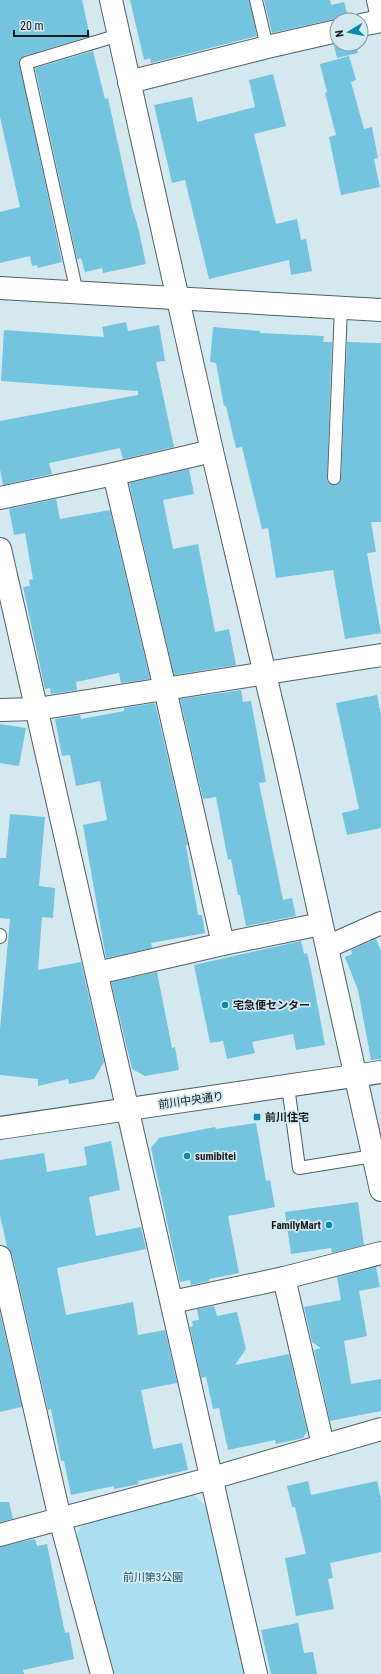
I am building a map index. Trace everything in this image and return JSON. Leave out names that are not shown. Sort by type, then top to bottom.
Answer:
[{"type":"street","points":[[111,0],[212,451],[282,746],[381,1190]]},
{"type":"street","points":[[378,0],[381,14]]},
{"type":"street","points":[[369,23],[381,21]]},
{"type":"street","points":[[129,82],[329,33]]},
{"type":"street","points":[[0,288],[381,310]]},
{"type":"street","points":[[0,498],[114,474],[212,451]]},
{"type":"street","points":[[114,474],[223,944]]},
{"type":"street","points":[[0,549],[256,1674]]},
{"type":"street","points":[[0,710],[37,709],[381,656]]},
{"type":"street","points":[[327,947],[381,923]]},
{"type":"street","points":[[97,974],[223,944],[321,924]]},
{"type":"street","name":"前川中央通り","points":[[0,1128],[381,1072]]},
{"type":"street","points":[[172,1302],[284,1278],[381,1253]]},
{"type":"street","points":[[0,1257],[4,1297],[60,1519],[102,1674]]},
{"type":"street","points":[[284,1278],[322,1445]]},
{"type":"street","points":[[0,1535],[212,1478],[381,1429]]},
{"type":"lane","points":[[256,0],[267,47]]},
{"type":"lane","points":[[77,293],[26,63],[119,35]]},
{"type":"lane","points":[[334,478],[341,308]]},
{"type":"lane","points":[[288,1086],[299,1168],[374,1156]]},
{"type":"green space","name":"前川第3公園","points":[[191,1493],[207,1507],[244,1674],[110,1674],[73,1539],[85,1522]]},
{"type":"building","points":[[0,0],[82,0],[90,36],[24,56],[19,61],[62,262],[38,268],[37,265],[32,266],[30,256],[0,263],[0,212],[20,207],[0,117]]},
{"type":"building","points":[[130,0],[249,0],[257,36],[151,63],[150,58],[144,60]]},
{"type":"building","points":[[264,0],[330,0],[331,5],[344,2],[347,12],[329,12],[329,20],[272,33]]},
{"type":"building","points":[[93,51],[105,99],[108,98],[146,264],[103,273],[102,268],[85,272],[81,258],[77,259],[35,68]]},
{"type":"building","points":[[336,52],[358,53],[337,58]]},
{"type":"building","points":[[349,56],[356,80],[351,82],[364,129],[372,127],[378,158],[374,159],[380,187],[341,195],[329,137],[336,135],[325,93],[327,92],[320,64]]},
{"type":"building","points":[[273,74],[286,126],[254,134],[276,224],[297,219],[301,240],[306,239],[312,271],[291,275],[289,260],[209,279],[185,180],[172,183],[154,105],[192,97],[197,122],[255,107],[249,80]]},
{"type":"building","points":[[126,322],[128,331],[159,325],[165,361],[156,362],[174,447],[123,459],[120,448],[49,463],[52,474],[3,485],[0,469],[0,421],[138,395],[138,391],[1,381],[4,330],[104,337],[102,327]]},
{"type":"building","points":[[213,327],[260,331],[260,333],[324,336],[323,342],[332,342],[327,478],[328,482],[333,485],[338,484],[341,478],[347,342],[381,343],[381,522],[371,522],[376,552],[367,553],[381,633],[345,639],[333,570],[276,578],[268,528],[262,529],[242,447],[236,448],[226,406],[224,406],[216,363],[210,362]]},
{"type":"building","points":[[189,469],[194,494],[163,500],[173,549],[198,544],[215,632],[229,629],[236,665],[174,675],[129,483]]},
{"type":"building","points":[[56,499],[60,519],[110,510],[150,679],[121,683],[119,673],[76,682],[77,690],[51,694],[50,688],[45,689],[23,587],[30,586],[29,580],[33,579],[25,533],[14,535],[9,509]]},
{"type":"building","points":[[241,690],[243,702],[251,701],[266,782],[259,783],[283,900],[292,898],[296,916],[246,926],[231,859],[228,860],[216,797],[203,799],[180,699]]},
{"type":"building","points":[[377,695],[381,715],[381,828],[347,835],[342,813],[359,809],[336,703]]},
{"type":"building","points":[[155,703],[188,845],[186,845],[198,915],[202,915],[205,933],[151,943],[152,948],[106,958],[83,825],[107,820],[100,781],[76,786],[70,755],[62,756],[55,719],[80,715],[81,719],[124,711],[124,708]]},
{"type":"building","points":[[0,724],[26,728],[19,766],[0,763]]},
{"type":"building","points":[[10,814],[45,817],[39,886],[55,888],[53,918],[42,917],[38,970],[81,962],[104,1062],[94,1079],[69,1084],[68,1079],[38,1086],[38,1079],[0,1075],[0,1029],[10,919],[0,918],[0,858],[6,858]]},
{"type":"building","points":[[376,939],[381,951],[381,1059],[371,1060],[358,990],[345,957],[352,954],[351,950]]},
{"type":"building","points":[[301,941],[304,954],[307,953],[311,970],[325,1045],[296,1050],[293,1034],[252,1042],[255,1053],[227,1059],[223,1041],[210,1043],[194,965]]},
{"type":"building","points":[[157,972],[172,1048],[175,1047],[179,1070],[145,1076],[132,1069],[111,982]]},
{"type":"building","points":[[256,1123],[266,1181],[270,1180],[275,1207],[228,1216],[239,1273],[209,1279],[209,1281],[191,1285],[190,1280],[180,1282],[151,1148],[159,1138],[215,1127],[216,1129]]},
{"type":"building","points":[[111,1141],[120,1190],[89,1197],[96,1236],[141,1227],[146,1249],[57,1268],[66,1315],[133,1302],[138,1335],[165,1330],[177,1383],[141,1390],[153,1449],[182,1443],[188,1470],[138,1481],[139,1484],[114,1489],[114,1486],[71,1495],[64,1461],[61,1461],[51,1409],[48,1410],[12,1254],[7,1247],[0,1215],[0,1160],[44,1153],[47,1172],[87,1165],[84,1147]]},
{"type":"building","points":[[358,1202],[364,1245],[332,1253],[331,1248],[291,1254],[285,1212]]},
{"type":"building","points":[[376,1267],[380,1287],[359,1291],[367,1336],[344,1341],[351,1384],[381,1379],[381,1411],[330,1421],[314,1350],[321,1348],[312,1342],[304,1307],[341,1300],[337,1277]]},
{"type":"building","points":[[214,1306],[217,1316],[237,1312],[246,1349],[235,1365],[289,1354],[307,1431],[303,1438],[276,1444],[275,1440],[228,1450],[219,1408],[213,1409],[206,1377],[201,1378],[190,1327],[193,1326],[192,1321],[199,1320],[197,1309]]},
{"type":"building","points":[[0,1313],[22,1407],[0,1412]]},
{"type":"building","points":[[308,1481],[311,1495],[377,1481],[381,1499],[381,1552],[330,1563],[333,1578],[328,1579],[334,1609],[296,1616],[285,1558],[306,1554],[295,1507],[292,1507],[287,1486]]},
{"type":"building","points":[[0,1502],[9,1502],[13,1519],[0,1522]]},
{"type":"building","points":[[35,1539],[37,1546],[47,1544],[65,1633],[69,1632],[74,1659],[23,1670],[24,1674],[0,1674],[0,1547]]},
{"type":"building","points":[[298,1623],[304,1653],[313,1652],[317,1674],[271,1674],[261,1630]]},
{"type":"place","name":"宅急便センター","points":[[225,1005]]},
{"type":"place","name":"前川住宅","points":[[257,1117]]},
{"type":"place","name":"sumibitei","points":[[187,1156]]},
{"type":"place","name":"FamilyMart","points":[[329,1225]]}]
